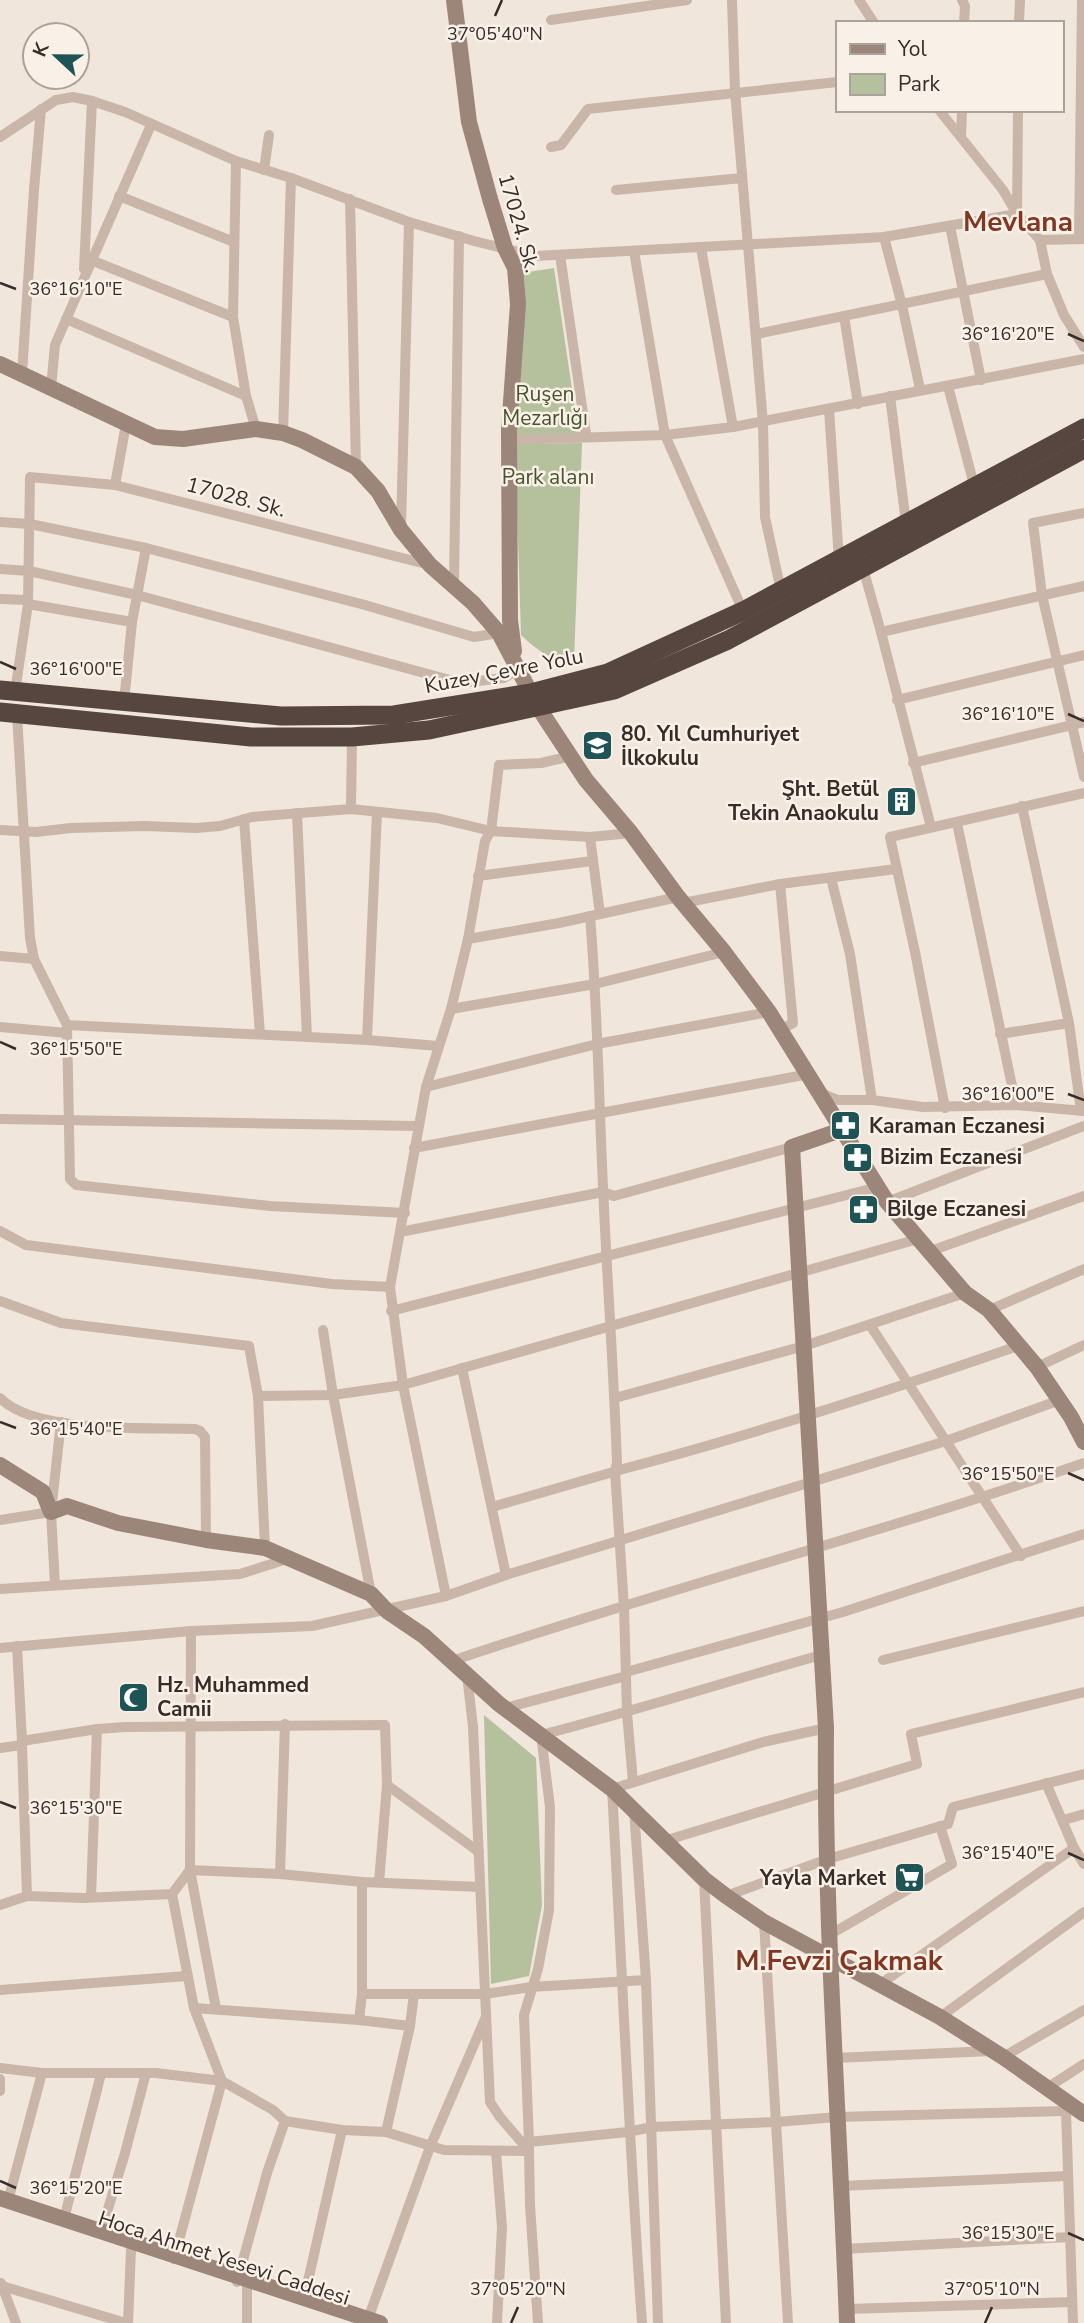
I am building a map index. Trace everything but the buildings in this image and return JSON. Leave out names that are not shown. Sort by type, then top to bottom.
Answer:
[{"type":"highway","name":"Kuzey Çevre Yolu","points":[[8,713],[251,737],[352,737],[429,730],[534,700],[608,673],[743,611],[1084,428]]},
{"type":"highway","name":"Kuzey Çevre Yolu","points":[[8,691],[281,716],[394,715],[614,690],[728,640],[1084,449]]},
{"type":"street","name":"17024. Sk.","points":[[454,0],[469,122],[505,248],[515,268],[518,304],[509,440],[510,620],[517,670]]},
{"type":"street","points":[[551,20],[687,0]]},
{"type":"street","points":[[732,0],[735,91],[763,423],[765,517],[781,591]]},
{"type":"street","points":[[859,0],[873,21]]},
{"type":"street","points":[[962,0],[965,6],[964,21]]},
{"type":"street","points":[[1019,21],[1020,0]]},
{"type":"street","points":[[1040,240],[1081,239],[1082,0]]},
{"type":"street","points":[[551,147],[561,145],[588,109],[836,82]]},
{"type":"street","points":[[0,137],[56,100],[73,97],[106,104],[236,161],[291,178],[409,222],[535,256],[884,237],[1017,214]]},
{"type":"street","points":[[84,275],[92,101]]},
{"type":"street","points":[[22,374],[41,110]]},
{"type":"street","points":[[941,112],[1003,190],[1017,214],[1040,240],[1047,274],[1065,315],[1084,347]]},
{"type":"street","points":[[961,137],[962,112]]},
{"type":"street","points":[[1017,214],[1018,112]]},
{"type":"street","points":[[51,388],[55,345],[151,125]]},
{"type":"street","points":[[264,170],[269,135]]},
{"type":"street","points":[[236,161],[233,317],[246,396],[256,429]]},
{"type":"street","points":[[283,433],[291,178]]},
{"type":"street","points":[[615,190],[742,178]]},
{"type":"street","points":[[119,196],[234,242]]},
{"type":"street","points":[[349,199],[356,467]]},
{"type":"street","points":[[401,530],[409,222]]},
{"type":"street","points":[[950,226],[981,380]]},
{"type":"street","points":[[454,585],[459,236]]},
{"type":"street","points":[[884,237],[902,305],[919,389]]},
{"type":"street","points":[[701,248],[733,428]]},
{"type":"street","points":[[635,251],[665,435],[743,611]]},
{"type":"street","points":[[560,255],[586,434],[580,437]]},
{"type":"street","points":[[91,260],[233,317]]},
{"type":"street","points":[[757,334],[1047,274]]},
{"type":"street","points":[[844,316],[858,404]]},
{"type":"street","points":[[66,319],[246,396]]},
{"type":"street","points":[[509,440],[665,435],[733,428],[858,404],[919,389],[948,386],[1084,359]]},
{"type":"street","points":[[0,364],[155,437],[183,439],[256,429],[283,433],[341,457],[356,467],[378,491],[401,530],[430,565],[454,585],[499,633],[534,700],[586,779],[724,951],[769,1012],[887,1202],[964,1293],[989,1310],[1037,1367],[1060,1400],[1078,1414],[1084,1442]]},
{"type":"street","points":[[948,386],[974,485]]},
{"type":"street","points":[[890,396],[906,523]]},
{"type":"street","points":[[829,409],[839,560]]},
{"type":"street","points":[[115,485],[126,424]]},
{"type":"street","name":"17028. Sk.","points":[[30,524],[30,477],[115,485],[430,565]]},
{"type":"street","points":[[1084,513],[1033,523],[1042,595],[1084,777]]},
{"type":"street","points":[[0,522],[30,524],[146,548],[352,601],[474,637],[499,633]]},
{"type":"street","points":[[8,691],[27,602],[30,524]]},
{"type":"street","points":[[124,702],[132,622],[146,548]]},
{"type":"street","points":[[0,569],[29,571],[137,595],[461,683],[504,678],[517,670]]},
{"type":"street","points":[[863,569],[931,827]]},
{"type":"street","points":[[881,632],[1084,586]]},
{"type":"street","points":[[0,599],[132,622]]},
{"type":"street","points":[[897,700],[1084,655]]},
{"type":"street","points":[[8,713],[23,831],[30,938],[34,959],[67,1029],[70,1179],[76,1185],[270,1206],[405,1213]]},
{"type":"street","points":[[913,763],[1084,722]]},
{"type":"street","points":[[351,809],[352,737]]},
{"type":"street","points":[[446,1596],[403,1385],[391,1311],[390,1287],[405,1213],[417,1126],[468,939],[485,841],[492,831],[499,765],[541,763],[572,756]]},
{"type":"street","points":[[945,1108],[890,837],[1084,793]]},
{"type":"street","points":[[821,1093],[838,1100],[873,1100],[945,1108],[1016,1105],[1082,1111],[1069,1023],[1022,806]]},
{"type":"street","points":[[0,830],[132,826],[196,828],[220,826],[244,819],[351,809],[436,818],[492,831],[590,837],[631,833]]},
{"type":"street","points":[[367,1040],[377,812]]},
{"type":"street","points":[[297,813],[307,1037]]},
{"type":"street","points":[[244,819],[260,1034]]},
{"type":"street","points":[[957,823],[1016,1105]]},
{"type":"street","points":[[590,837],[595,915],[603,1192],[615,1398],[618,1541],[633,1782]]},
{"type":"street","points":[[478,876],[592,861]]},
{"type":"street","points":[[468,939],[681,900],[896,869]]},
{"type":"street","points":[[831,878],[850,954],[873,1100]]},
{"type":"street","points":[[780,884],[793,1023],[780,1030]]},
{"type":"street","points":[[451,1009],[595,984],[724,951]]},
{"type":"street","points":[[0,956],[34,959]]},
{"type":"street","points":[[426,1087],[597,1044],[769,1012]]},
{"type":"street","points":[[1000,1034],[1069,1023]]},
{"type":"street","points":[[0,1027],[260,1034],[438,1046]]},
{"type":"street","points":[[414,1148],[809,1074]]},
{"type":"street","points":[[0,1119],[417,1126]]},
{"type":"street","points":[[887,1202],[1084,1126]]},
{"type":"street","points":[[400,1232],[603,1192],[614,1196],[792,1147],[844,1129]]},
{"type":"street","points":[[792,1147],[826,1728],[825,1793],[830,1959],[847,2316],[1072,2302]]},
{"type":"street","points":[[391,1311],[878,1187]]},
{"type":"street","points":[[258,1396],[333,1395],[403,1385],[799,1275],[923,1246],[1084,1196]]},
{"type":"street","points":[[0,1231],[26,1245],[332,1284],[390,1287]]},
{"type":"street","points":[[989,1310],[1084,1269]]},
{"type":"street","points":[[615,1398],[804,1346],[964,1293]]},
{"type":"street","points":[[0,1301],[61,1323],[248,1346],[258,1396],[265,1548]]},
{"type":"street","points":[[870,1325],[1021,1556]]},
{"type":"street","points":[[323,1330],[371,1594]]},
{"type":"street","points":[[1037,1367],[1084,1345]]},
{"type":"street","points":[[492,1507],[909,1384],[1018,1346]]},
{"type":"street","points":[[462,1368],[506,1574]]},
{"type":"street","points":[[0,1398],[9,1407],[46,1420],[81,1425],[200,1431],[205,1437],[206,1540]]},
{"type":"street","points":[[0,1648],[191,1631],[312,1626],[387,1611],[446,1596],[506,1574],[946,1441],[1060,1400]]},
{"type":"street","points":[[55,1584],[51,1512],[61,1422]]},
{"type":"street","points":[[452,1661],[552,1627],[982,1498],[1084,1463]]},
{"type":"street","points":[[0,1465],[43,1492],[51,1512]]},
{"type":"street","points":[[0,1520],[51,1512],[66,1506],[118,1523],[265,1548],[371,1594],[387,1611],[424,1636],[505,1708],[612,1789],[704,1879],[726,1896],[764,1922],[940,2017],[999,2054],[1076,2111]]},
{"type":"street","points":[[505,1708],[818,1618],[1084,1534]]},
{"type":"street","points":[[0,1589],[240,1574],[287,1559]]},
{"type":"street","points":[[883,1660],[1084,1611]]},
{"type":"street","points":[[191,1631],[190,1870],[216,2009]]},
{"type":"street","points":[[17,1646],[27,1896]]},
{"type":"street","points":[[541,1735],[627,1713],[673,1696],[821,1655]]},
{"type":"street","points":[[467,1675],[473,1727],[490,2102],[500,2117],[529,2146]]},
{"type":"street","points":[[664,1840],[917,1764],[911,1734],[1084,1692]]},
{"type":"street","points":[[279,1874],[285,1724]]},
{"type":"street","points":[[0,1748],[97,1729],[285,1724],[385,1725],[387,1785],[379,1882]]},
{"type":"street","points":[[612,1789],[762,1742],[826,1728]]},
{"type":"street","points":[[91,1898],[97,1729]]},
{"type":"street","points":[[538,2323],[530,2205],[524,2015],[538,1969],[549,1910],[550,1807],[541,1735]]},
{"type":"street","points":[[726,1896],[828,1859],[948,1824],[953,1807],[1084,1774]]},
{"type":"street","points":[[1046,1783],[1074,1848],[1084,1864]]},
{"type":"street","points":[[387,1785],[479,1852]]},
{"type":"street","points":[[612,1789],[628,2132],[642,2323]]},
{"type":"street","points":[[634,1810],[646,1980],[657,2323]]},
{"type":"street","points":[[1064,1820],[1084,1814]]},
{"type":"street","points":[[831,1934],[953,1864],[940,1826]]},
{"type":"street","points":[[879,1984],[1074,1848]]},
{"type":"street","points":[[190,1870],[480,1887]]},
{"type":"street","points":[[173,2259],[222,2081],[194,2008],[173,1894],[190,1870]]},
{"type":"street","points":[[704,1879],[726,2323]]},
{"type":"street","points":[[359,2020],[362,1994],[362,1882]]},
{"type":"street","points":[[0,1905],[27,1896],[91,1898],[173,1894]]},
{"type":"street","points":[[940,2017],[1084,1913]]},
{"type":"street","points":[[764,1922],[789,2323]]},
{"type":"street","points":[[0,1990],[187,1976]]},
{"type":"street","points":[[362,1994],[485,1994],[531,1987],[646,1980]]},
{"type":"street","points":[[386,2132],[410,2026],[414,1994]]},
{"type":"street","points":[[194,2008],[410,2026]]},
{"type":"street","points":[[835,2058],[999,2054],[1084,2010]]},
{"type":"street","points":[[368,2322],[430,2147],[486,2017]]},
{"type":"street","points":[[1047,2088],[1084,2064]]},
{"type":"street","points":[[0,2068],[42,2073],[146,2073],[222,2081],[273,2110],[285,2121],[342,2130],[386,2132],[444,2150],[496,2152],[652,2127],[1076,2111]]},
{"type":"street","points":[[3,2202],[42,2073]]},
{"type":"street","points":[[101,2232],[146,2073]]},
{"type":"street","points":[[64,2219],[101,2074]]},
{"type":"street","points":[[0,2079],[0,2091]]},
{"type":"street","points":[[1073,2323],[1068,2176],[1076,2111]]},
{"type":"street","points":[[247,2323],[241,2281],[267,2173],[285,2121]]},
{"type":"street","points":[[304,2299],[342,2130]]},
{"type":"street","points":[[496,2152],[502,2227],[497,2323]]},
{"type":"street","points":[[841,2186],[1068,2176]]},
{"type":"street","name":"Hoca Ahmet Yesevi Caddesi","points":[[3,2202],[64,2219],[173,2259],[368,2322]]},
{"type":"street","name":"Hoca Ahmet Yesevi Caddesi","points":[[3,2202],[131,2249],[173,2259]]},
{"type":"street","points":[[844,2249],[1070,2237]]},
{"type":"street","points":[[1,2283],[127,2323],[131,2249]]},
{"type":"street","name":"Hoca Ahmet Yesevi Caddesi","points":[[241,2281],[304,2299],[368,2322]]},
{"type":"street","points":[[1,2283],[16,2323]]},
{"type":"green space","name":"Ruşen Mezarlığı","points":[[554,268],[579,436],[515,436],[522,273]]},
{"type":"green space","name":"Park alanı","points":[[582,443],[574,662],[545,654],[521,635],[515,444]]},
{"type":"green space","points":[[484,1715],[536,1758],[542,1905],[529,1976],[491,1984]]},
{"type":"place","name":"80. Yıl Cumhuriyet İlkokulu","points":[[598,746]]},
{"type":"place","name":"Şht. Betül Tekin Anaokulu","points":[[902,801]]},
{"type":"place","name":"Karaman Eczanesi","points":[[846,1126]]},
{"type":"place","name":"Bizim Eczanesi","points":[[857,1157]]},
{"type":"place","name":"Bilge Eczanesi","points":[[864,1209]]},
{"type":"place","name":"Hz. Muhammed Camii","points":[[134,1697]]},
{"type":"place","name":"Yayla Market","points":[[909,1878]]},
{"type":"district","name":"Mevlana","points":[[1018,221]]},
{"type":"district","name":"M.Fevzi Çakmak","points":[[839,1960]]}]
